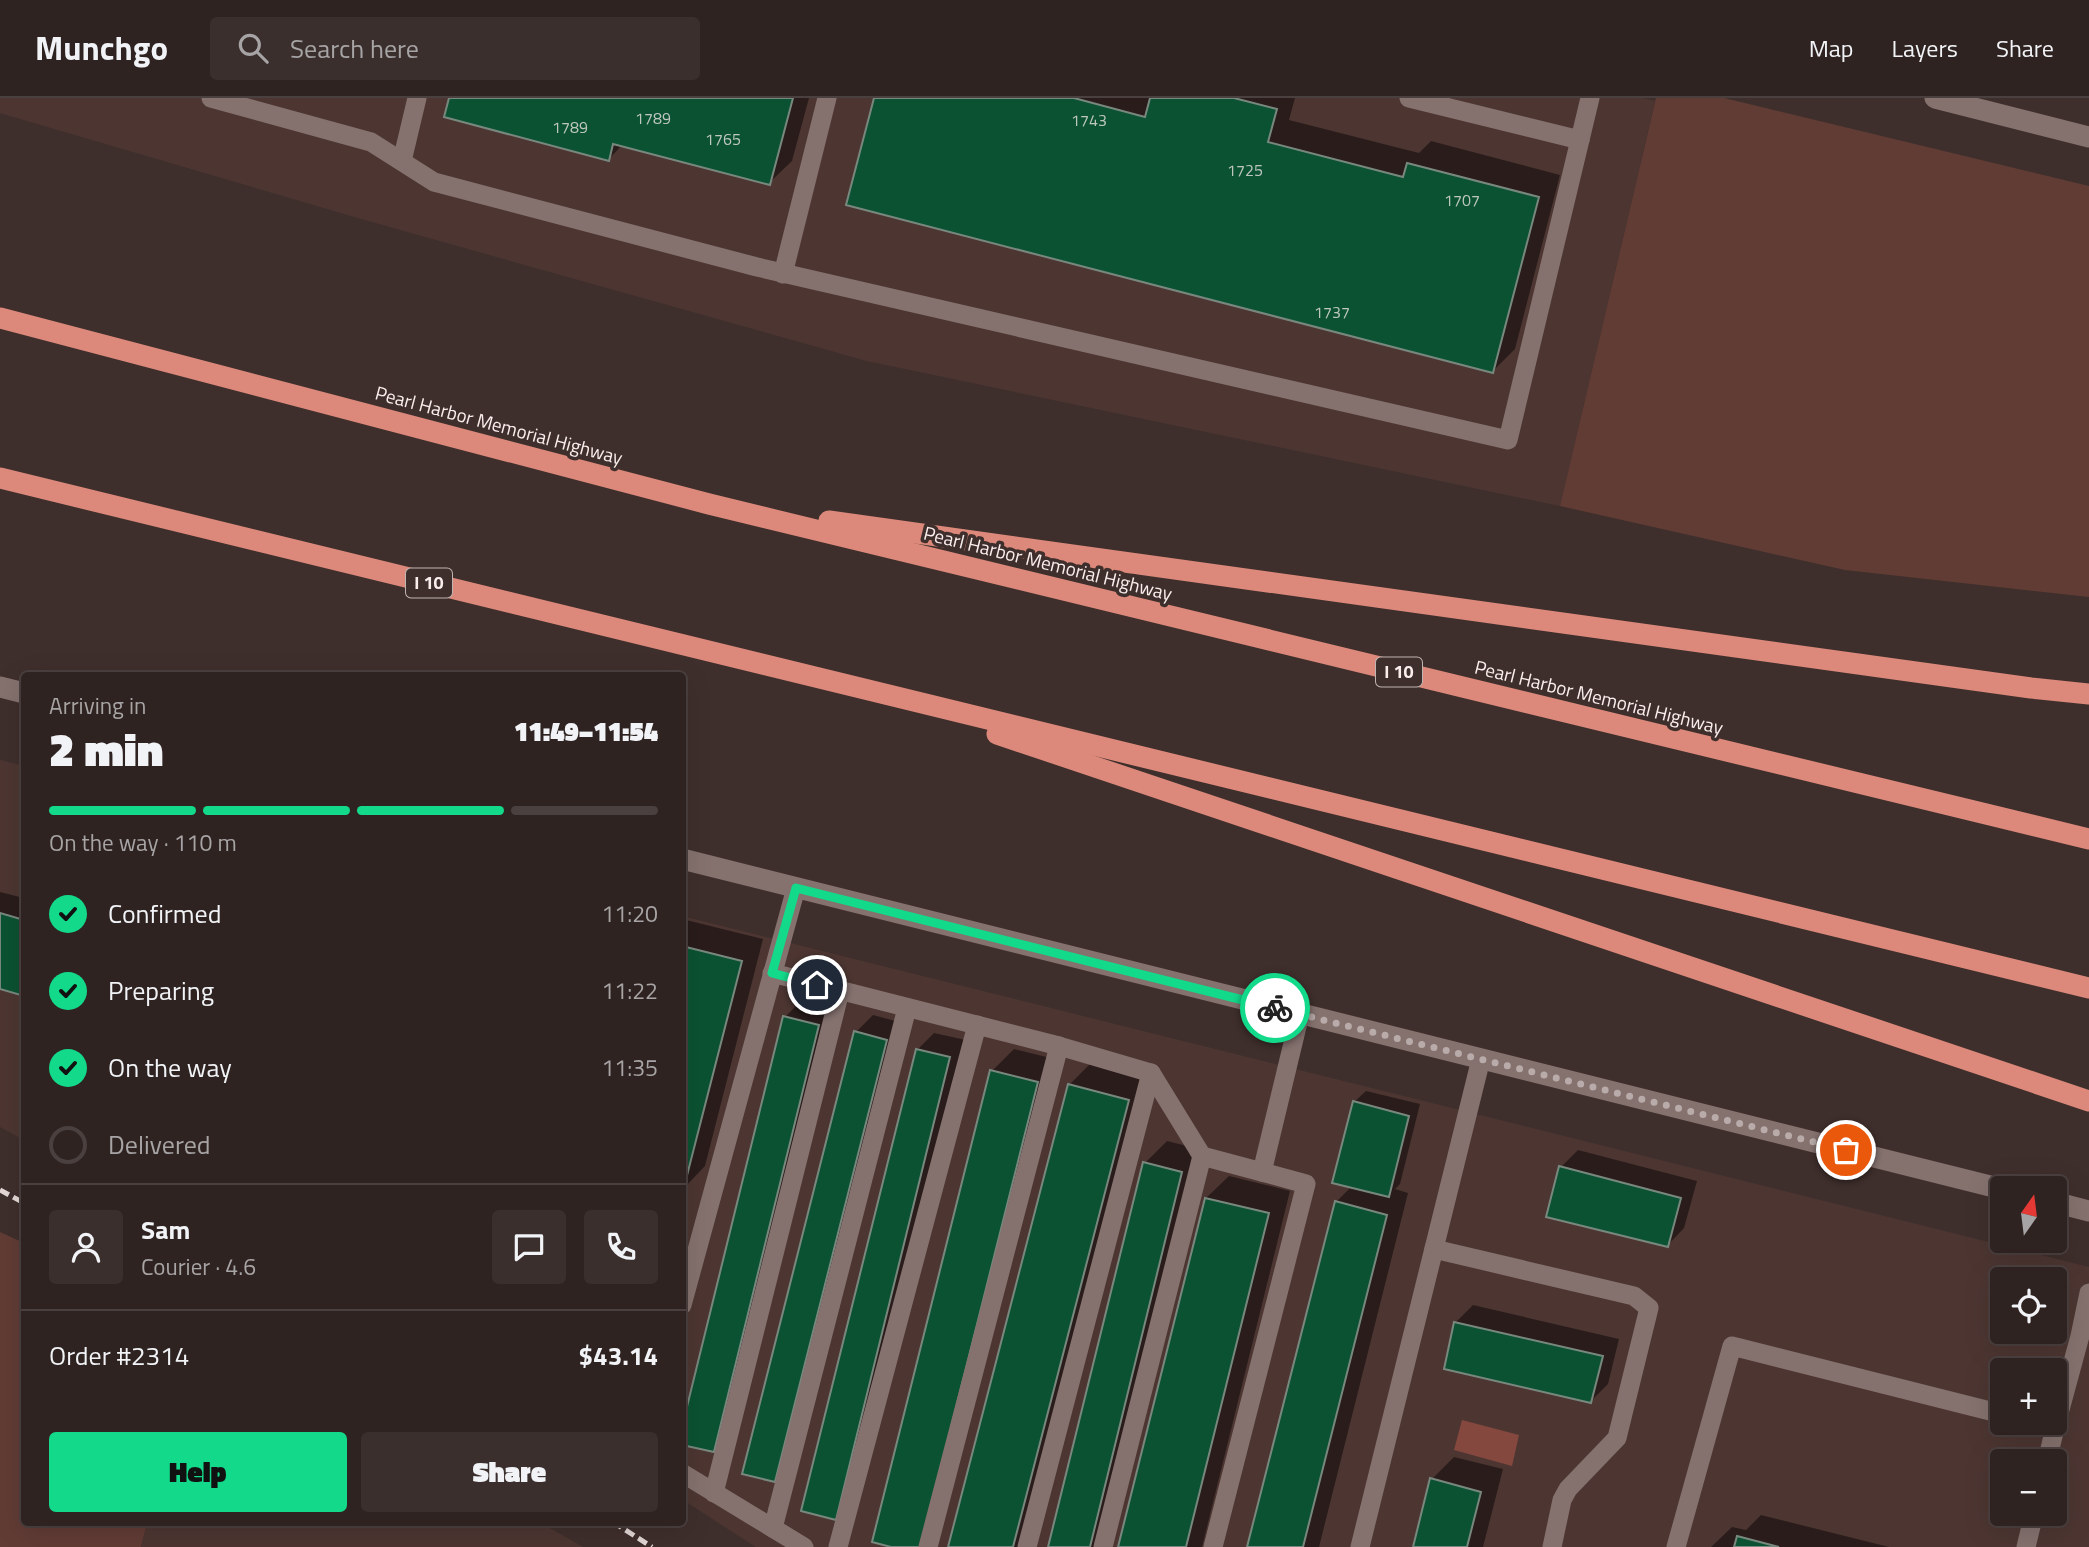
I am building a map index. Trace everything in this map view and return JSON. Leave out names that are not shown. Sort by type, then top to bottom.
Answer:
[{"type":"highway","name":"Pearl Harbor Memorial Highway","points":[[0,318],[709,504],[2089,839]]},
{"type":"highway","name":"I 10","points":[[0,478],[2089,988]]},
{"type":"highway","points":[[709,504],[2089,694]]},
{"type":"highway","points":[[859,688],[2089,1101]]},
{"type":"street","points":[[1935,98],[2089,137]]},
{"type":"street","points":[[0,687],[21,692]]},
{"type":"street","points":[[686,860],[1990,1186]]},
{"type":"street","points":[[2067,1205],[2089,1211]]},
{"type":"lane","points":[[211,98],[372,142],[434,181],[783,274],[1508,440],[1590,98]]},
{"type":"lane","points":[[402,161],[417,98]]},
{"type":"lane","points":[[783,274],[827,98]]},
{"type":"lane","points":[[1409,98],[1580,139]]},
{"type":"lane","points":[[686,1290],[796,888]]},
{"type":"lane","points":[[772,973],[1059,1046],[1151,1073],[1202,1156],[1306,1184],[1213,1547]]},
{"type":"lane","points":[[714,1493],[840,991]]},
{"type":"lane","points":[[773,1528],[907,1007]]},
{"type":"lane","points":[[1262,1172],[1300,1014]]},
{"type":"lane","points":[[838,1547],[977,1025]]},
{"type":"lane","points":[[928,1547],[1059,1046]]},
{"type":"lane","points":[[1360,1547],[1481,1059]]},
{"type":"lane","points":[[1027,1547],[1151,1073]]},
{"type":"lane","points":[[1103,1547],[1202,1156]]},
{"type":"lane","points":[[1434,1249],[1634,1296],[1649,1308],[1617,1438],[1568,1489],[1562,1500],[1552,1547]]},
{"type":"lane","points":[[2067,1391],[2085,1336],[2089,1293]]},
{"type":"lane","points":[[1676,1547],[1732,1346],[1990,1412]]},
{"type":"lane","points":[[686,1476],[804,1547]]},
{"type":"lane","points":[[2026,1547],[2031,1526]]},
{"type":"shaded area","points":[[0,98],[1643,98],[1655,101],[1560,506],[867,361],[358,218],[0,113]]},
{"type":"shaded area","points":[[1656,98],[1724,98],[2089,186],[2089,597],[1845,570],[1560,506]]},
{"type":"shaded area","points":[[0,760],[21,765],[21,1138],[0,1127]]},
{"type":"shaded area","points":[[686,917],[1990,1242],[1990,1253],[2033,1253],[2089,1267],[2089,1547],[756,1547],[686,1502]]},
{"type":"shaded area","points":[[0,1232],[21,1242],[21,1526],[146,1526],[141,1547],[0,1547]]},
{"type":"shaded area","points":[[1462,1420],[1519,1435],[1512,1466],[1454,1450]]},
{"type":"shaded area","points":[[146,1526],[546,1526],[583,1547],[141,1547]]},
{"type":"building","points":[[449,98],[793,98],[770,185],[613,144],[609,161],[444,117]]},
{"type":"building","points":[[874,98],[1074,98],[1145,117],[1150,98],[1234,98],[1277,109],[1268,142],[1403,177],[1407,163],[1539,197],[1493,373],[846,205]]},
{"type":"building","points":[[0,913],[21,919],[21,995],[0,989]]},
{"type":"building","points":[[686,947],[742,961],[686,1179]]},
{"type":"building","points":[[783,1016],[819,1025],[714,1452],[686,1446],[686,1411]]},
{"type":"building","points":[[854,1031],[887,1040],[775,1482],[742,1474]]},
{"type":"building","points":[[916,1049],[950,1057],[836,1520],[801,1511]]},
{"type":"building","points":[[990,1070],[1038,1082],[921,1547],[891,1547],[872,1542]]},
{"type":"building","points":[[1068,1084],[1129,1100],[1013,1547],[948,1547]]},
{"type":"building","points":[[1353,1101],[1409,1116],[1389,1197],[1332,1183]]},
{"type":"building","points":[[1143,1162],[1182,1172],[1090,1547],[1048,1547]]},
{"type":"building","points":[[1559,1166],[1681,1198],[1668,1247],[1546,1217]]},
{"type":"building","points":[[1205,1198],[1269,1213],[1186,1547],[1118,1547]]},
{"type":"building","points":[[1335,1201],[1387,1215],[1303,1547],[1247,1547]]},
{"type":"building","points":[[1454,1322],[1603,1356],[1591,1403],[1444,1369]]},
{"type":"building","points":[[1430,1478],[1481,1492],[1467,1547],[1413,1547]]},
{"type":"building","points":[[1737,1536],[1779,1547],[1734,1547]]},
{"type":"railway","points":[[0,1190],[21,1201]]},
{"type":"railway","points":[[619,1526],[652,1547]]},
{"type":"way so far","points":[[1275,1008],[1846,1150]]},
{"type":"route","points":[[817,985],[772,973],[796,888],[1275,1008]]}]
